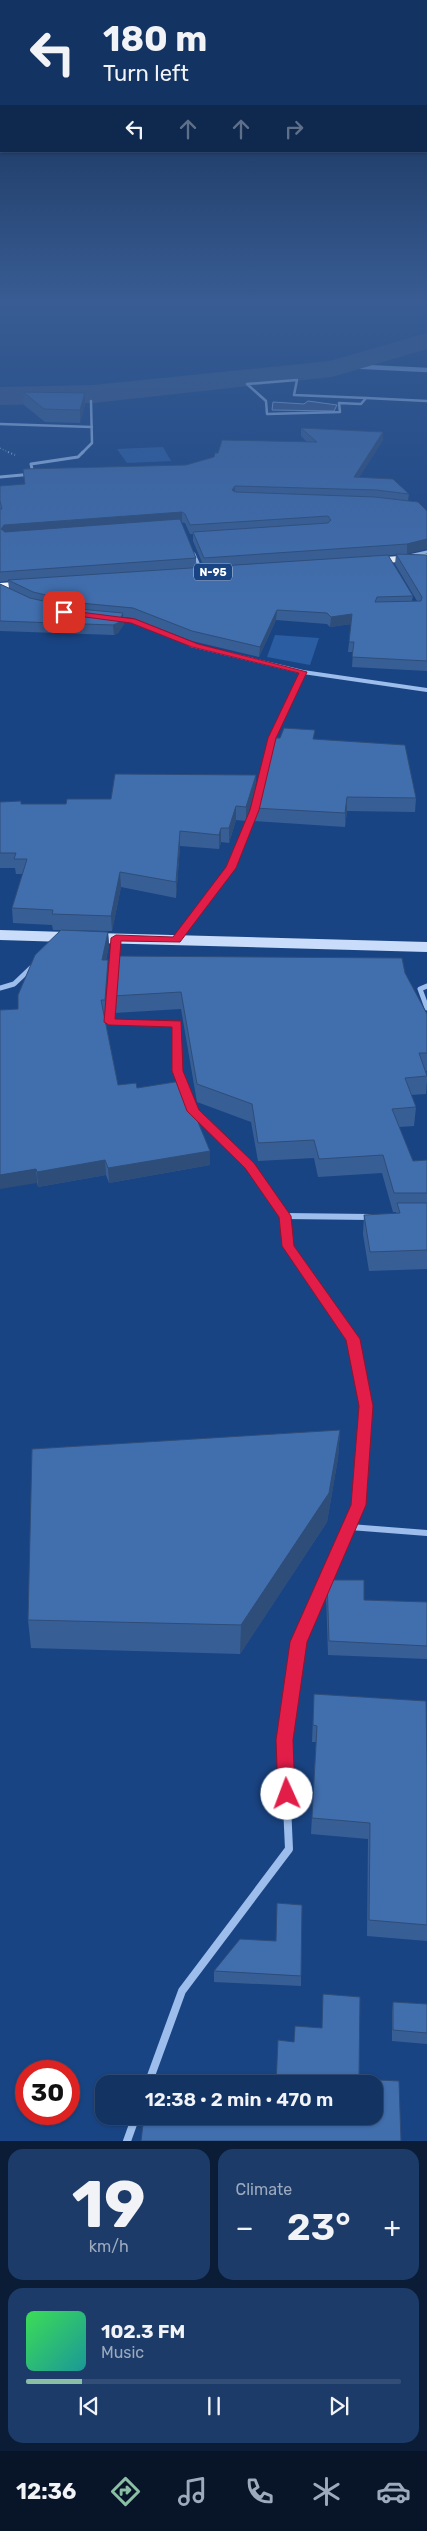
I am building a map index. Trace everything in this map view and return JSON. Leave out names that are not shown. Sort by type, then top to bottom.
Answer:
[{"type":"highway","points":[[360,562],[392,564],[427,557]]},
{"type":"highway","points":[[0,586],[38,584]]},
{"type":"main road","points":[[0,935],[59,940],[85,937],[427,947]]},
{"type":"street","points":[[0,477],[33,474],[31,464],[37,462],[78,457],[92,443],[91,402]]},
{"type":"street","points":[[266,402],[267,414],[340,412],[339,403],[362,404],[364,402]]},
{"type":"street","points":[[0,424],[92,427]]},
{"type":"street","points":[[191,547],[202,572]]},
{"type":"street","points":[[392,564],[427,552]]},
{"type":"street","points":[[392,564],[427,562]]},
{"type":"street","points":[[115,619],[132,621],[195,646],[304,672],[427,690]]},
{"type":"street","points":[[176,940],[231,868],[254,810],[272,738],[304,672]]},
{"type":"street","points":[[116,938],[109,1022],[177,1024],[178,1071],[193,1111],[250,1165],[285,1216],[288,1246],[353,1339],[366,1406],[358,1505],[298,1642],[284,1740],[289,1850],[182,1991],[151,2075]]},
{"type":"street","points":[[0,988],[14,984],[42,957]]},
{"type":"street","points":[[427,986],[420,989],[427,1008]]},
{"type":"street","points":[[285,1216],[380,1217]]},
{"type":"street","points":[[350,1527],[427,1532]]},
{"type":"street","points":[[127,2141],[133,2125]]},
{"type":"shaded area","points":[[273,402],[304,404],[307,402],[315,402],[337,405],[334,411],[272,410]]},
{"type":"shaded area","points":[[163,447],[171,461],[127,463],[117,449]]},
{"type":"shaded area","points":[[275,635],[319,638],[310,665],[267,657]]},
{"type":"building","points":[[35,402],[82,402],[80,410],[44,409]]},
{"type":"building","points":[[301,428],[383,432],[354,477],[393,479],[409,494],[376,490],[235,486],[232,490],[235,492],[375,497],[418,502],[427,511],[427,539],[407,544],[204,558],[193,532],[328,523],[331,520],[328,516],[190,525],[185,514],[182,512],[4,525],[1,529],[5,532],[180,519],[196,558],[0,572],[0,509],[2,509],[0,486],[25,484],[23,469],[186,465],[214,457],[215,453],[218,453],[222,440],[317,442]]},
{"type":"building","points":[[396,554],[427,555],[427,661],[352,657],[354,642],[349,642],[352,614],[331,617],[327,613],[277,610],[260,647],[192,631],[133,608],[80,603],[33,592],[8,580],[388,555],[413,596],[377,597],[375,602],[421,601],[422,597]]},
{"type":"building","points":[[0,584],[30,598],[79,609],[123,613],[118,623],[113,625],[0,621]]},
{"type":"building","points":[[284,728],[315,730],[313,739],[405,745],[416,798],[347,797],[345,813],[254,808],[276,738],[280,738]]},
{"type":"building","points":[[115,774],[256,775],[246,807],[236,806],[229,828],[221,828],[219,835],[180,831],[176,882],[120,872],[111,916],[52,914],[53,910],[12,908],[27,859],[14,859],[16,853],[0,853],[0,802],[21,801],[21,804],[66,804],[67,799],[111,799]]},
{"type":"building","points":[[61,930],[108,932],[102,960],[108,960],[105,1000],[101,1000],[118,1085],[136,1083],[137,1088],[181,1081],[210,1151],[108,1168],[105,1160],[37,1172],[36,1169],[0,1175],[0,1010],[18,1009],[18,995],[35,955]]},
{"type":"building","points":[[117,956],[402,958],[405,973],[427,1014],[427,1053],[419,1053],[427,1076],[405,1078],[416,1107],[392,1109],[413,1161],[427,1160],[427,1193],[394,1193],[383,1155],[319,1159],[314,1140],[258,1143],[252,1104],[197,1084],[181,992],[113,996]]},
{"type":"building","points":[[397,1203],[427,1203],[427,1250],[370,1252],[364,1215],[400,1213]]},
{"type":"building","points":[[340,1430],[329,1493],[241,1625],[28,1620],[32,1449]]},
{"type":"building","points":[[327,1580],[364,1580],[364,1600],[427,1602],[427,1646],[329,1641]]},
{"type":"building","points":[[314,1694],[426,1701],[427,1925],[369,1920],[370,1823],[312,1818],[317,1726],[313,1725]]},
{"type":"building","points":[[277,1903],[302,1905],[301,1976],[214,1971],[240,1939],[276,1941]]},
{"type":"building","points":[[323,1994],[360,1997],[359,2075],[276,2075],[278,2040],[294,2042],[295,2026],[322,2028]]},
{"type":"building","points":[[393,2002],[427,2004],[427,2033],[393,2030]]},
{"type":"building","points":[[383,2080],[399,2081],[401,2141],[141,2141],[143,2125],[383,2125]]},
{"type":"route","points":[[64,612],[80,616],[132,621],[195,646],[304,672],[272,738],[254,810],[231,868],[176,940],[116,938],[109,1022],[177,1024],[178,1071],[193,1111],[250,1165],[285,1216],[288,1246],[353,1339],[366,1406],[358,1505],[298,1642],[284,1740],[287,1794]]}]
